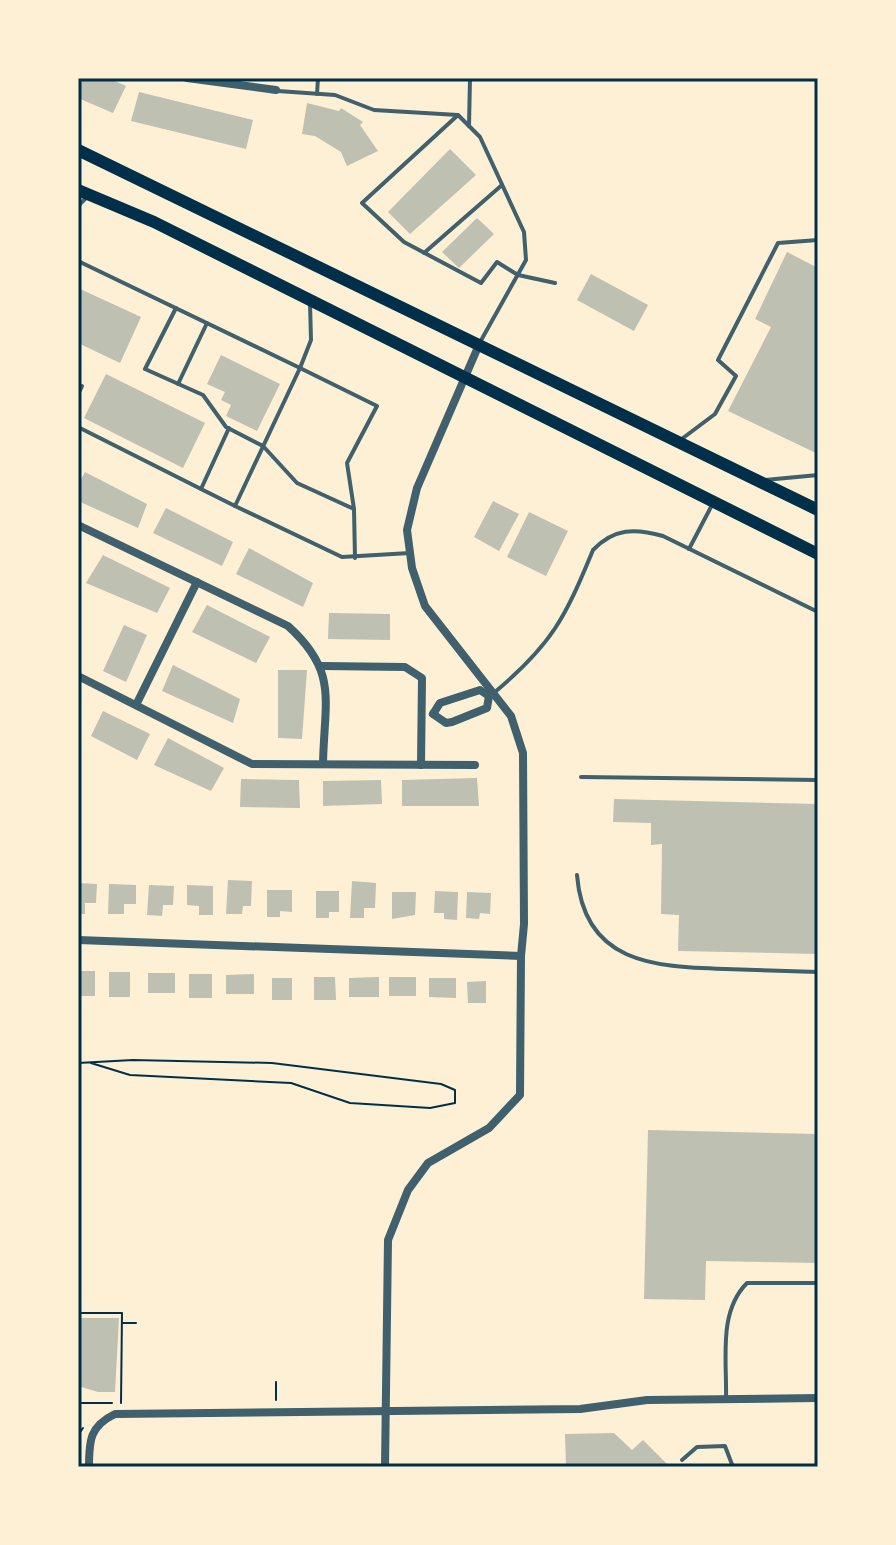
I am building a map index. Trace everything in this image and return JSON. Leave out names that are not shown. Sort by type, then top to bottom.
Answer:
[{"type":"main road","points":[[78,150],[818,510]]},
{"type":"main road","points":[[84,192],[154,222],[818,554]]},
{"type":"street","points":[[187,78],[276,90]]},
{"type":"street","points":[[385,1467],[388,1240],[408,1190],[428,1163],[489,1128],[520,1095],[524,924],[523,753],[511,716],[425,606],[407,530],[417,488],[478,347]]},
{"type":"street","points":[[78,525],[288,626],[311,647],[325,672],[323,764]]},
{"type":"street","points":[[136,705],[197,582]]},
{"type":"street","points":[[322,666],[405,667],[422,678],[421,765]]},
{"type":"street","points":[[78,676],[252,764],[475,765]]},
{"type":"street","points":[[433,714],[440,703],[480,690],[492,694]]},
{"type":"street","points":[[422,715],[433,714],[446,723],[487,708],[492,694]]},
{"type":"street","points":[[462,698],[469,716]]},
{"type":"street","points":[[78,940],[521,956]]},
{"type":"street","points":[[89,1467],[91,1431],[102,1420],[115,1414],[580,1409],[647,1400],[818,1398]]},
{"type":"lane","points":[[317,94],[318,78]]},
{"type":"lane","points":[[469,126],[470,78]]},
{"type":"lane","points":[[276,90],[335,95],[374,110],[458,115],[480,137],[524,232],[526,260],[478,347]]},
{"type":"lane","points":[[458,115],[362,203],[404,242],[481,283],[497,262],[518,275],[555,283]]},
{"type":"lane","points":[[424,253],[502,185]]},
{"type":"lane","points":[[78,206],[84,192]]},
{"type":"lane","points":[[677,443],[715,414],[736,376],[718,360],[778,243],[818,240]]},
{"type":"lane","points":[[78,261],[377,406],[347,463],[354,509],[355,558]]},
{"type":"lane","points":[[235,506],[311,340],[310,301]]},
{"type":"lane","points":[[176,308],[145,369],[203,395],[229,428],[263,446],[297,483],[354,509]]},
{"type":"lane","points":[[178,384],[207,323]]},
{"type":"lane","points":[[78,394],[82,386]]},
{"type":"lane","points":[[78,427],[342,557],[410,553]]},
{"type":"lane","points":[[201,489],[229,428]]},
{"type":"lane","points":[[756,481],[818,475]]},
{"type":"lane","points":[[689,549],[713,503]]},
{"type":"lane","points":[[492,694],[535,658],[550,639],[593,550],[604,539],[625,530],[644,530],[689,549],[818,612]]},
{"type":"lane","points":[[581,777],[818,780]]},
{"type":"lane","points":[[577,875],[581,903],[593,927],[612,947],[641,962],[676,967],[818,972]]},
{"type":"lane","points":[[726,1398],[727,1311],[735,1295],[747,1283],[818,1283]]},
{"type":"lane","points":[[682,1460],[697,1447],[725,1446],[733,1467]]},
{"type":"path","points":[[78,1063],[133,1060],[272,1063],[441,1084],[455,1090],[455,1103],[430,1108],[350,1103],[291,1083],[130,1075],[91,1063]]},
{"type":"path","points":[[78,1313],[122,1313],[122,1403],[101,1410]]},
{"type":"path","points":[[122,1323],[136,1323]]},
{"type":"path","points":[[276,1382],[276,1403]]},
{"type":"path","points":[[78,1394],[80,1387]]},
{"type":"path","points":[[78,1435],[83,1428]]},
{"type":"building","points":[[78,78],[108,78],[126,86],[113,113],[78,98]]},
{"type":"building","points":[[139,92],[253,120],[246,149],[131,121]]},
{"type":"building","points":[[307,103],[339,111],[341,108],[363,122],[360,125],[378,151],[347,166],[341,152],[315,136],[302,134]]},
{"type":"building","points":[[450,149],[476,175],[410,234],[388,212]]},
{"type":"building","points":[[477,218],[494,234],[459,268],[442,252]]},
{"type":"building","points":[[787,252],[818,268],[818,454],[728,411],[771,327],[755,319]]},
{"type":"building","points":[[591,274],[648,305],[634,331],[577,300]]},
{"type":"building","points":[[78,288],[141,317],[120,363],[78,343]]},
{"type":"building","points":[[221,355],[280,384],[257,431],[226,416],[231,405],[221,400],[225,392],[207,384]]},
{"type":"building","points":[[106,374],[205,423],[183,468],[84,418]]},
{"type":"building","points":[[85,472],[147,504],[138,528],[78,501],[78,485]]},
{"type":"building","points":[[493,501],[519,514],[499,551],[474,537]]},
{"type":"building","points":[[166,508],[233,542],[222,566],[153,533]]},
{"type":"building","points":[[529,512],[568,531],[546,576],[507,557]]},
{"type":"building","points":[[249,548],[313,583],[303,607],[236,574]]},
{"type":"building","points":[[103,555],[170,588],[157,613],[86,583]]},
{"type":"building","points":[[207,605],[270,637],[256,663],[192,632]]},
{"type":"building","points":[[329,613],[390,614],[390,640],[328,639]]},
{"type":"building","points":[[124,625],[147,635],[126,682],[103,671]]},
{"type":"building","points":[[173,665],[240,699],[233,723],[162,691]]},
{"type":"building","points":[[278,670],[307,670],[302,739],[278,738]]},
{"type":"building","points":[[103,711],[150,734],[137,760],[91,736]]},
{"type":"building","points":[[168,738],[224,768],[211,791],[154,765]]},
{"type":"building","points":[[477,778],[479,806],[402,806],[402,780]]},
{"type":"building","points":[[241,779],[299,780],[300,808],[240,807]]},
{"type":"building","points":[[381,780],[382,804],[323,806],[323,781]]},
{"type":"building","points":[[614,799],[818,804],[818,954],[678,951],[679,915],[661,914],[662,844],[651,845],[651,823],[613,822]]},
{"type":"building","points":[[228,880],[252,881],[251,906],[243,906],[242,914],[226,914]]},
{"type":"building","points":[[352,881],[376,883],[375,908],[364,908],[364,918],[350,918]]},
{"type":"building","points":[[78,883],[97,884],[96,903],[85,903],[85,914],[78,914]]},
{"type":"building","points":[[109,884],[136,885],[136,904],[124,904],[124,914],[108,914]]},
{"type":"building","points":[[149,885],[174,886],[173,905],[163,905],[162,916],[147,915]]},
{"type":"building","points":[[187,885],[213,886],[213,915],[199,915],[199,906],[187,905]]},
{"type":"building","points":[[267,890],[292,890],[292,912],[280,911],[280,917],[267,917]]},
{"type":"building","points":[[316,891],[339,891],[339,912],[329,912],[329,918],[316,918]]},
{"type":"building","points":[[435,891],[458,892],[457,920],[444,919],[444,913],[434,913]]},
{"type":"building","points":[[392,892],[416,892],[415,915],[392,919]]},
{"type":"building","points":[[467,892],[491,893],[490,914],[480,913],[479,919],[466,918]]},
{"type":"building","points":[[78,971],[95,971],[95,996],[78,996]]},
{"type":"building","points":[[109,972],[130,972],[130,997],[109,997]]},
{"type":"building","points":[[148,973],[175,973],[175,993],[148,993]]},
{"type":"building","points":[[189,974],[212,974],[212,998],[189,998]]},
{"type":"building","points":[[254,974],[254,994],[226,994],[226,975]]},
{"type":"building","points":[[314,977],[335,977],[336,1000],[314,1000]]},
{"type":"building","points":[[379,977],[379,997],[349,997],[349,978]]},
{"type":"building","points":[[389,977],[416,977],[416,996],[389,996]]},
{"type":"building","points":[[272,978],[292,978],[292,1000],[272,1000]]},
{"type":"building","points":[[429,978],[456,978],[456,998],[429,997]]},
{"type":"building","points":[[486,981],[486,1003],[468,1003],[467,982]]},
{"type":"building","points":[[648,1130],[818,1134],[818,1263],[706,1261],[705,1300],[644,1299]]},
{"type":"building","points":[[78,1318],[119,1318],[115,1392],[98,1392],[78,1386]]},
{"type":"building","points":[[614,1433],[632,1450],[643,1440],[670,1467],[566,1467],[565,1434]]}]
